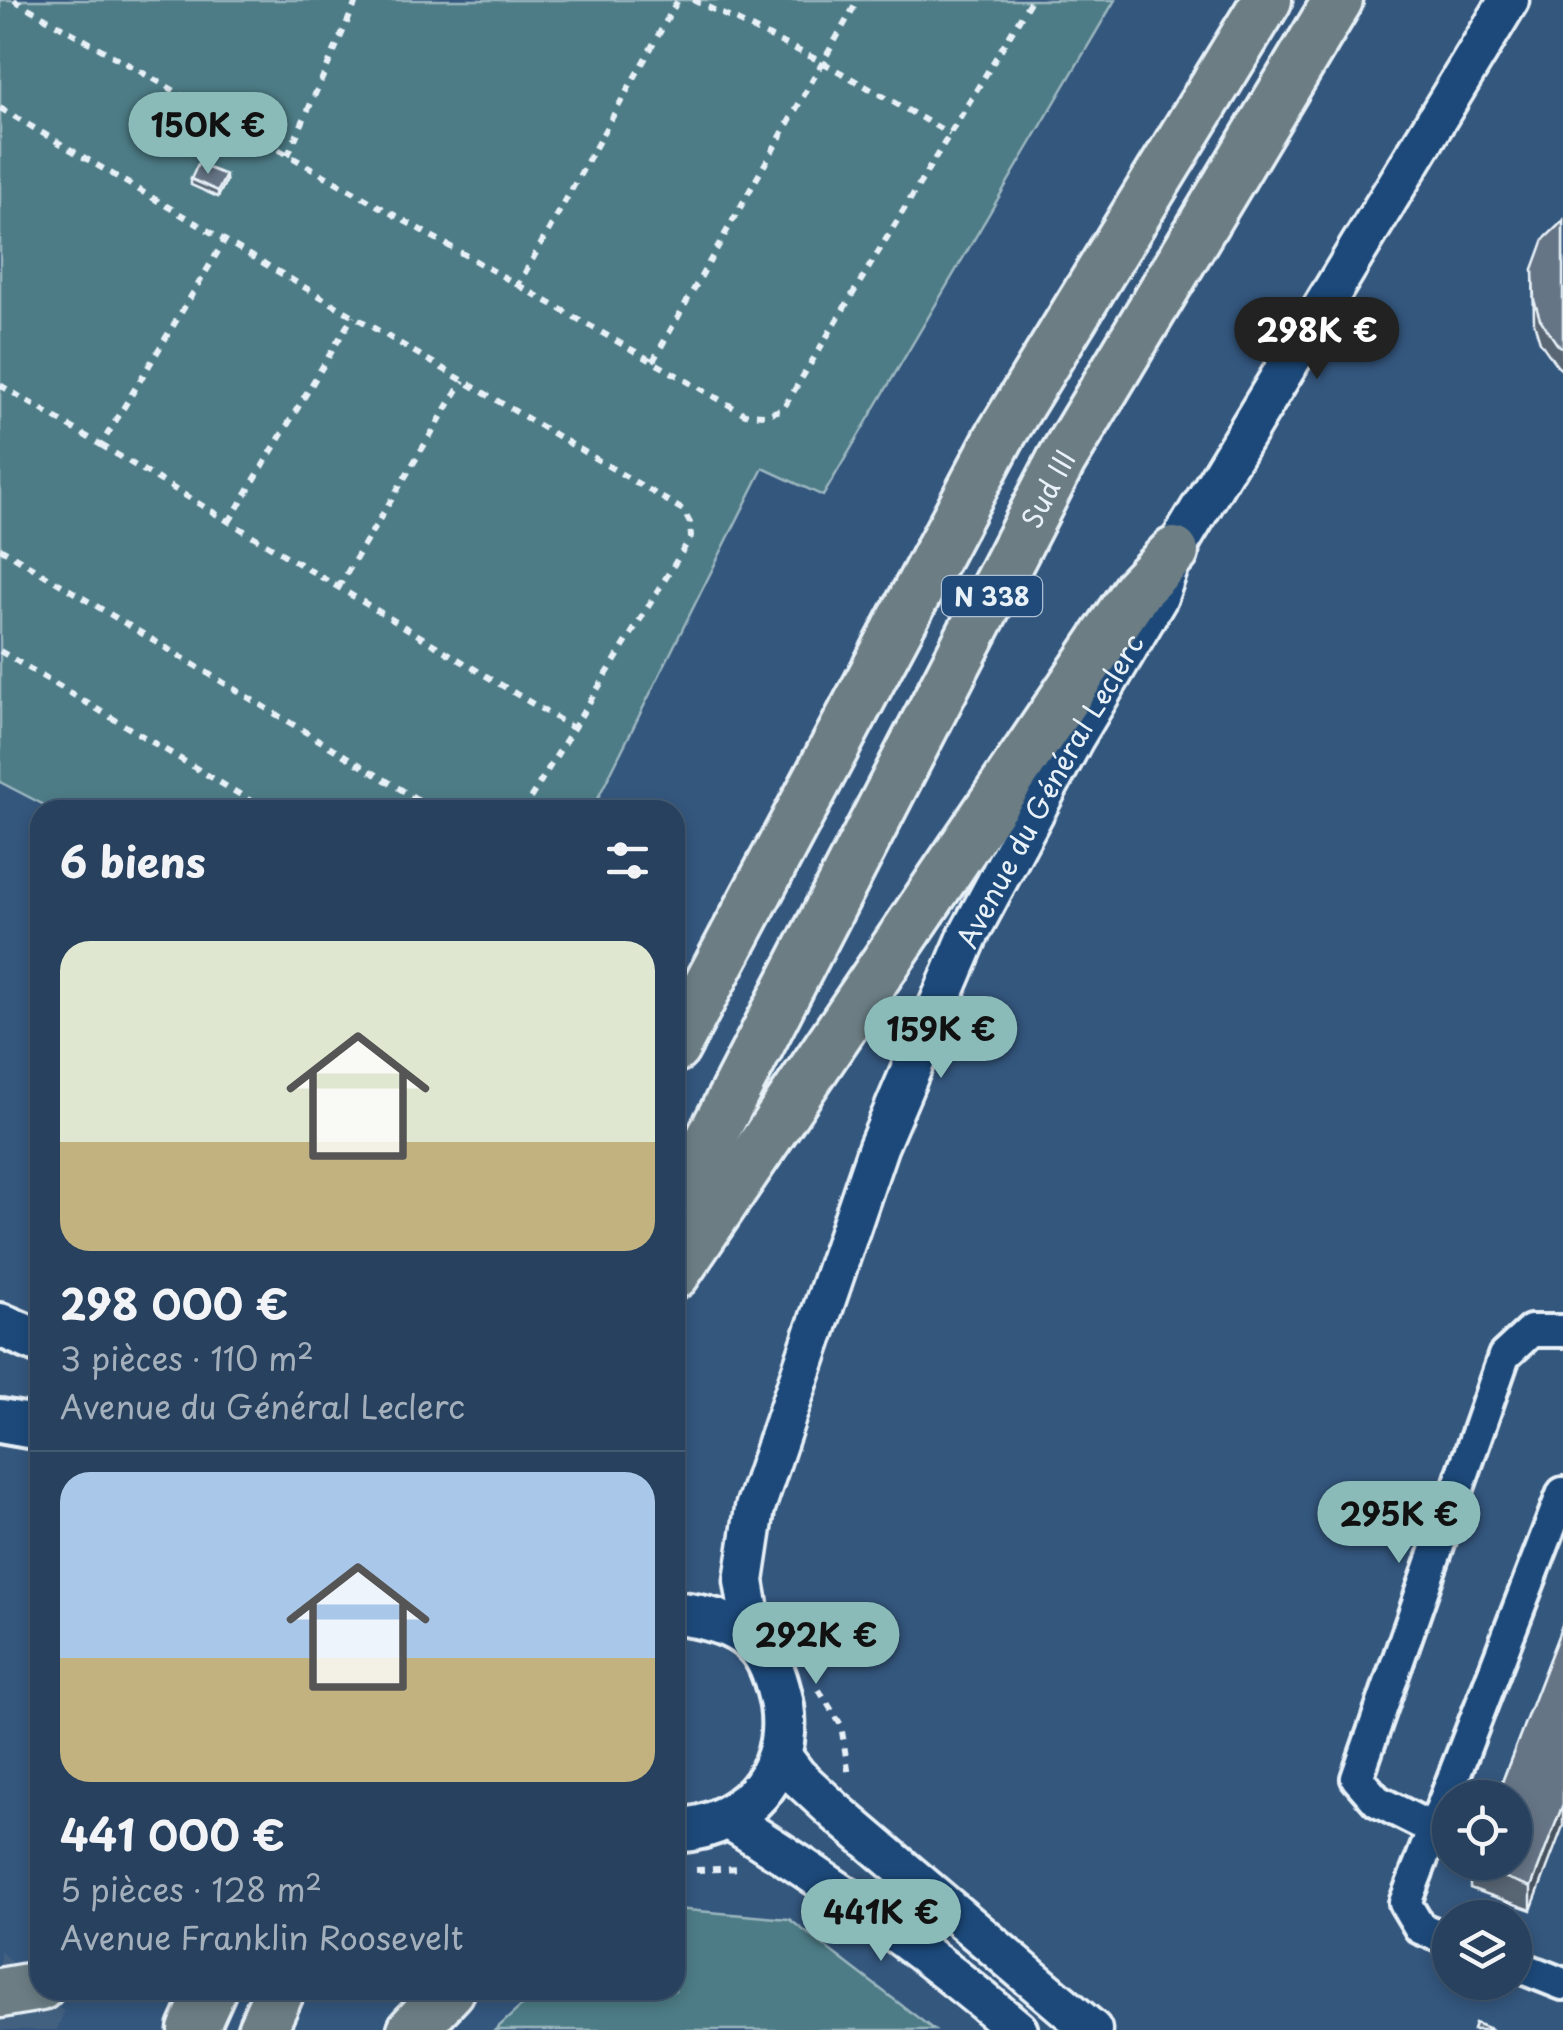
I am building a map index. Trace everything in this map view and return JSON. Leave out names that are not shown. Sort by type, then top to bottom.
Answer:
[{"type":"highway","name":"N 338","points":[[685,1029],[999,438],[1267,0]]},
{"type":"highway","name":"Sud III","points":[[685,1189],[1062,460],[1338,0]]},
{"type":"highway","points":[[685,1259],[1138,589],[1174,552]]},
{"type":"highway","points":[[0,1993],[30,1988]]},
{"type":"highway","points":[[193,2030],[206,2000]]},
{"type":"highway","points":[[262,2030],[276,2000]]},
{"type":"highway","points":[[412,2030],[440,2000]]},
{"type":"main road","points":[[0,1325],[30,1338]]},
{"type":"main road","points":[[0,1421],[30,1426]]},
{"type":"main road","points":[[685,1614],[711,1618],[754,1642],[774,1672],[786,1713],[781,1755],[761,1792],[728,1819],[699,1830],[685,1831]]},
{"type":"street","name":"Avenue du Général Leclerc","points":[[754,1642],[744,1581],[756,1508],[878,1147],[968,936],[1074,738],[1158,596],[1174,552],[1509,0]]},
{"type":"street","points":[[1432,1828],[1377,1801],[1357,1778],[1504,1356],[1531,1331],[1563,1331]]},
{"type":"street","points":[[1452,1780],[1563,1493]]},
{"type":"street","points":[[781,1755],[837,1814],[1092,2030]]},
{"type":"street","points":[[728,1819],[793,1859],[951,1973],[1018,2030]]},
{"type":"street","points":[[1432,1832],[1405,1902],[1420,1928],[1432,1933]]},
{"type":"street","points":[[1532,1972],[1563,1984]]},
{"type":"path","points":[[14,0],[746,414],[764,416],[783,410],[1032,0]]},
{"type":"path","points":[[288,155],[357,0]]},
{"type":"path","points":[[518,284],[678,0]]},
{"type":"path","points":[[693,0],[822,62],[950,134]]},
{"type":"path","points":[[653,362],[858,0]]},
{"type":"path","points":[[0,108],[683,510],[690,522],[690,536],[528,800]]},
{"type":"path","points":[[101,446],[225,240]]},
{"type":"path","points":[[229,522],[353,316]]},
{"type":"path","points":[[338,588],[463,380]]},
{"type":"path","points":[[0,385],[573,728]]},
{"type":"path","points":[[0,548],[418,800]]},
{"type":"path","points":[[0,651],[249,800]]},
{"type":"shaded area","points":[[0,1951],[30,1980],[30,2000],[51,2000],[64,2012],[57,2030],[0,2030]]},
{"type":"green space","points":[[0,0],[1115,0],[823,496],[763,468],[597,800],[35,800],[0,782]]},
{"type":"green space","points":[[685,1910],[789,1919],[934,2030],[495,2030],[528,2000],[685,2000]]},
{"type":"building","points":[[198,164],[226,175],[218,191],[191,179]]},
{"type":"building","points":[[1563,221],[1563,348],[1540,319],[1534,300],[1533,269],[1544,239]]},
{"type":"building","points":[[1563,1623],[1563,1804],[1531,1887],[1512,1880],[1532,1880],[1532,1780],[1503,1780]]},
{"type":"building","points":[[1475,2023],[1493,2030],[1473,2030]]}]
